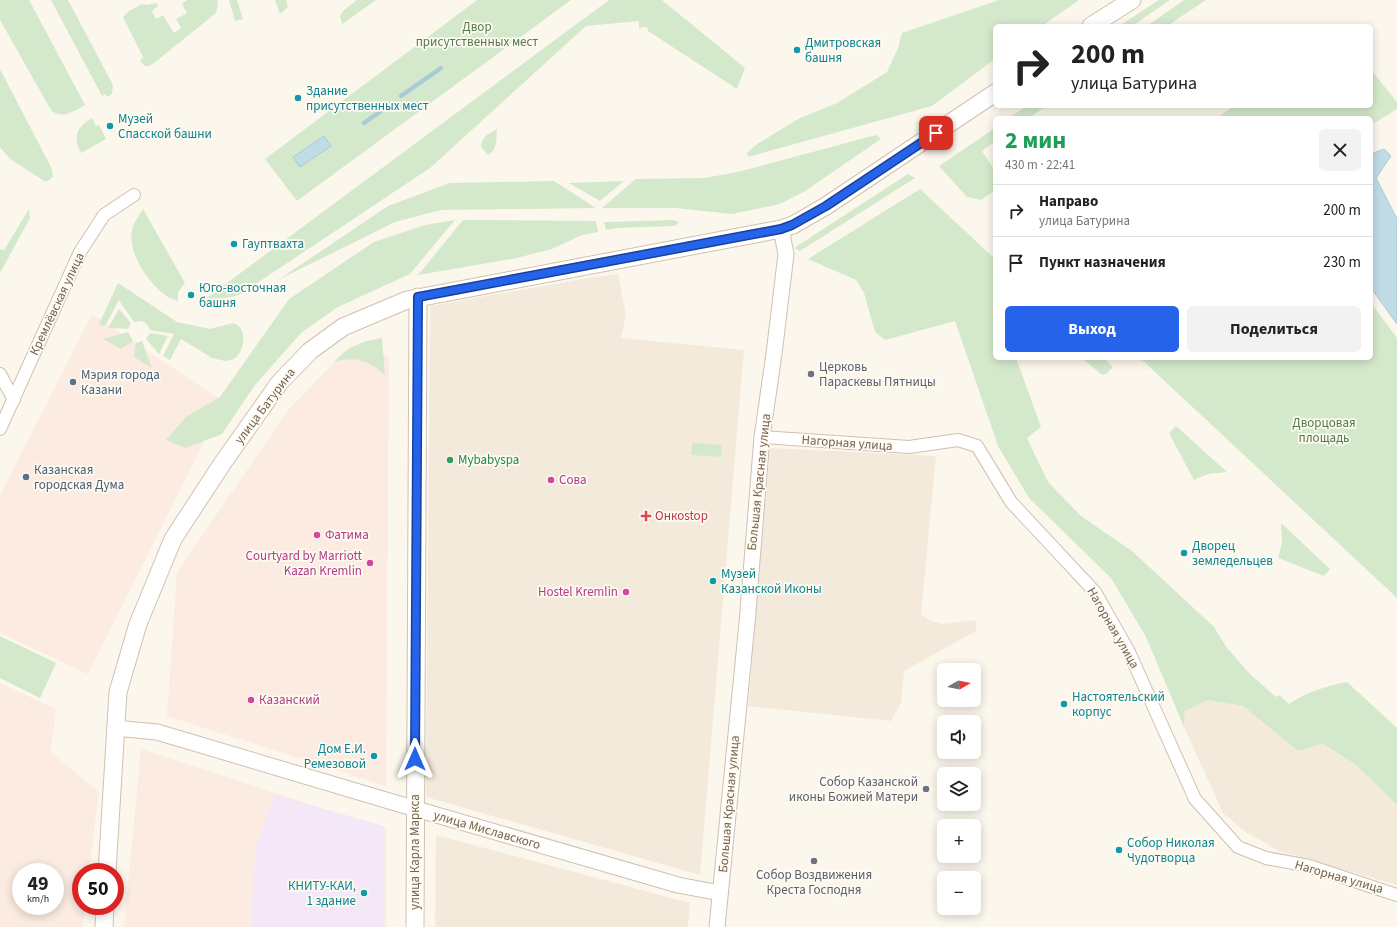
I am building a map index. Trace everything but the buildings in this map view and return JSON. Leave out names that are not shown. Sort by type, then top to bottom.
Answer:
[{"type":"main road","points":[[1094,24],[1132,0]]},
{"type":"main road","name":"улица Батурина","points":[[108,863],[118,692],[138,624],[173,539],[222,464],[280,382],[310,351],[343,327],[413,299],[781,229],[792,225],[826,206],[993,94]]},
{"type":"main road","name":"улица Карла Маркса","points":[[405,927],[410,808],[413,299]]},
{"type":"main road","name":"улица Карла Маркса","points":[[410,808],[415,927]]},
{"type":"main road","points":[[104,927],[105,915]]},
{"type":"street","name":"Кремлёвская улица","points":[[0,429],[80,252],[104,215],[134,195]]},
{"type":"street","name":"Большая Красная улица","points":[[717,927],[747,623],[762,437],[786,254],[781,229]]},
{"type":"street","points":[[0,374],[14,400]]},
{"type":"street","name":"Нагорная улица","points":[[762,437],[909,447],[958,440],[977,446],[1011,502],[1095,592],[1129,652],[1195,798],[1238,847],[1266,858],[1309,866],[1397,895]]},
{"type":"street","name":"улица Миславского","points":[[115,728],[157,732],[410,808],[678,885],[720,893]]},
{"type":"shaded area","points":[[618,274],[626,315],[621,338],[744,350],[700,875],[426,797],[430,306]]},
{"type":"shaded area","points":[[92,314],[224,402],[88,674],[0,633],[0,496]]},
{"type":"shaded area","points":[[350,346],[389,356],[386,786],[167,716],[177,572],[289,409]]},
{"type":"shaded area","points":[[770,448],[936,456],[921,614],[931,621],[942,624],[976,620],[976,631],[904,671],[901,703],[891,721],[748,706]]},
{"type":"shaded area","points":[[0,683],[56,709],[51,752],[99,792],[90,863],[72,863],[72,915],[84,915],[83,927],[0,927]]},
{"type":"shaded area","points":[[1208,700],[1243,706],[1298,751],[1323,744],[1355,764],[1397,805],[1397,885],[1279,851],[1244,831],[1223,813],[1184,727],[1185,711]]},
{"type":"shaded area","points":[[141,749],[386,829],[386,927],[124,927]]},
{"type":"shaded area","points":[[275,795],[384,826],[384,927],[250,927],[256,847]]},
{"type":"shaded area","points":[[436,835],[690,903],[688,927],[435,927]]},
{"type":"green space","points":[[0,0],[29,0],[85,105],[68,114],[59,114],[51,110],[0,20]]},
{"type":"green space","points":[[51,0],[68,0],[113,85],[112,94],[107,97],[105,94],[102,96]]},
{"type":"green space","points":[[187,0],[217,0],[218,5],[216,13],[154,63],[149,66],[145,66],[140,61],[143,57],[123,17],[129,11],[142,4],[147,5],[156,3],[158,6],[152,11],[156,19],[163,15],[174,33],[181,28],[176,19],[187,13],[182,4]]},
{"type":"green space","points":[[229,0],[237,0],[243,19],[235,21]]},
{"type":"green space","points":[[275,0],[286,0],[288,7],[280,14]]},
{"type":"green space","points":[[357,0],[376,0],[342,24],[340,16],[343,11]]},
{"type":"green space","name":"Двор присутственных мест","points":[[477,0],[571,0],[297,201],[265,159]]},
{"type":"green space","points":[[609,0],[662,0],[745,68],[737,89],[648,31],[647,27],[639,28],[639,21],[586,26],[430,168],[239,295],[202,304],[204,300]]},
{"type":"green space","points":[[999,0],[1079,0],[1045,24],[993,24],[993,60],[932,106],[748,157],[747,153],[757,144],[800,118],[837,103],[887,72],[898,48],[902,33]]},
{"type":"green space","points":[[1159,0],[1170,0],[1135,24],[1122,24]]},
{"type":"green space","points":[[1184,0],[1206,0],[1170,24],[1150,24]]},
{"type":"green space","points":[[0,69],[52,169],[53,177],[46,182],[10,159],[0,147]]},
{"type":"green space","points":[[1373,72],[1397,102],[1397,109],[1373,124],[1373,116],[1219,116],[1231,108],[1373,108]]},
{"type":"green space","points":[[1024,108],[1043,108],[1032,116],[1012,116]]},
{"type":"green space","points":[[92,118],[96,126],[99,125],[106,139],[81,153],[77,142],[79,129]]},
{"type":"green space","points":[[497,129],[495,147],[488,155],[481,147],[483,140],[491,132]]},
{"type":"green space","points":[[993,129],[993,143],[982,151],[993,168],[993,191],[981,200],[967,197],[939,166]]},
{"type":"green space","points":[[876,135],[881,139],[805,191],[780,204],[732,214],[675,208],[602,208],[636,179],[704,178],[738,172]]},
{"type":"green space","points":[[908,174],[915,178],[800,251],[794,248]]},
{"type":"green space","points":[[554,181],[596,208],[441,210],[395,222],[278,280],[388,206],[450,183]]},
{"type":"green space","points":[[624,181],[600,201],[569,183]]},
{"type":"green space","points":[[920,189],[993,257],[993,360],[1017,360],[1041,427],[1027,438],[1048,482],[1081,516],[1132,551],[1214,627],[1227,648],[1250,674],[1276,697],[1279,695],[1289,704],[1302,696],[1317,690],[1347,682],[1397,728],[1397,805],[1355,764],[1323,744],[1298,751],[1243,706],[1208,700],[1185,711],[1184,727],[1146,637],[1111,578],[1029,498],[998,446],[955,321],[885,340],[875,332],[864,293],[856,280],[808,259]]},
{"type":"green space","points":[[29,209],[30,218],[0,273],[0,249],[4,250]]},
{"type":"green space","points":[[143,209],[185,283],[178,292],[178,301],[170,298],[152,283],[145,274],[134,252],[132,231],[135,222]]},
{"type":"green space","points":[[455,220],[410,274],[338,307],[302,332],[255,385],[222,434],[185,448],[166,440],[186,417],[220,397],[289,299],[374,242],[425,225]]},
{"type":"green space","points":[[463,220],[596,221],[598,232],[582,235],[552,249],[517,258],[418,275]]},
{"type":"green space","points":[[674,220],[679,222],[675,226],[618,228],[606,230],[604,222]]},
{"type":"green space","points":[[118,283],[177,322],[210,329],[233,323],[238,326],[243,335],[240,352],[232,360],[225,361],[212,358],[181,339],[170,360],[163,356],[174,334],[150,330],[147,324],[142,321],[134,322],[119,300],[105,326],[99,324]]},
{"type":"green space","name":"Дворцовая площадь","points":[[1373,306],[1397,338],[1397,598],[1142,360],[1373,360]]},
{"type":"green space","points":[[119,309],[131,323],[128,329],[108,328]]},
{"type":"green space","points":[[128,332],[133,341],[121,349],[103,339]]},
{"type":"green space","points":[[150,333],[168,336],[159,354],[146,339]]},
{"type":"green space","points":[[382,338],[385,375],[373,366],[361,361],[349,359],[334,362],[344,352],[361,343]]},
{"type":"green space","points":[[142,341],[152,368],[134,357],[136,343]]},
{"type":"green space","points":[[1084,360],[1106,360],[1113,367],[1106,374],[1102,375]]},
{"type":"green space","points":[[1176,426],[1227,472],[1208,474],[1194,480],[1169,433]]},
{"type":"green space","points":[[692,443],[722,445],[721,457],[691,455]]},
{"type":"green space","points":[[1281,523],[1330,569],[1324,576],[1278,558],[1282,543]]},
{"type":"green space","points":[[0,636],[56,663],[40,698],[0,678]]},
{"type":"water","points":[[324,136],[331,146],[300,167],[293,157]]},
{"type":"water","points":[[1384,149],[1391,156],[1376,178],[1397,219],[1397,324],[1373,291],[1373,153]]},
{"type":"waterway","points":[[401,96],[441,68]]},
{"type":"waterway","points":[[364,123],[388,106]]},
{"type":"place","name":"Дмитровская башня","points":[[797,50]]},
{"type":"place","name":"Здание присутственных мест","points":[[298,98]]},
{"type":"place","name":"Музей Спасской башни","points":[[110,126]]},
{"type":"place","name":"Гауптвахта","points":[[234,244]]},
{"type":"place","name":"Юго-восточная башня","points":[[191,295]]},
{"type":"place","name":"Церковь Параскевы Пятницы","points":[[811,374]]},
{"type":"place","name":"Мэрия города Казани","points":[[73,382]]},
{"type":"place","name":"Mybabyspa","points":[[450,460]]},
{"type":"place","name":"Казанская городская Дума","points":[[26,477]]},
{"type":"place","name":"Сова","points":[[551,480]]},
{"type":"place","name":"Онкоstop","points":[[646,516]]},
{"type":"place","name":"Фатима","points":[[317,535]]},
{"type":"place","name":"Дворец земледельцев","points":[[1184,553]]},
{"type":"place","name":"Courtyard by Marriott Kazan Kremlin","points":[[370,563]]},
{"type":"place","name":"Музей Казанской Иконы","points":[[713,581]]},
{"type":"place","name":"Hostel Kremlin","points":[[626,592]]},
{"type":"place","name":"Казанский","points":[[251,700]]},
{"type":"place","name":"Настоятельский корпус","points":[[1064,704]]},
{"type":"place","name":"Дом Е.И. Ремезовой","points":[[374,756]]},
{"type":"place","name":"Собор Казанской иконы Божией Матери","points":[[926,789]]},
{"type":"place","name":"Собор Николая Чудотворца","points":[[1119,850]]},
{"type":"place","name":"Собор Воздвижения Креста Господня","points":[[814,861]]},
{"type":"place","name":"КНИТУ-КАИ, 1 здание","points":[[364,893]]},
{"type":"route","points":[[415,759],[418,297],[781,229],[792,225],[826,206],[936,133]]}]
